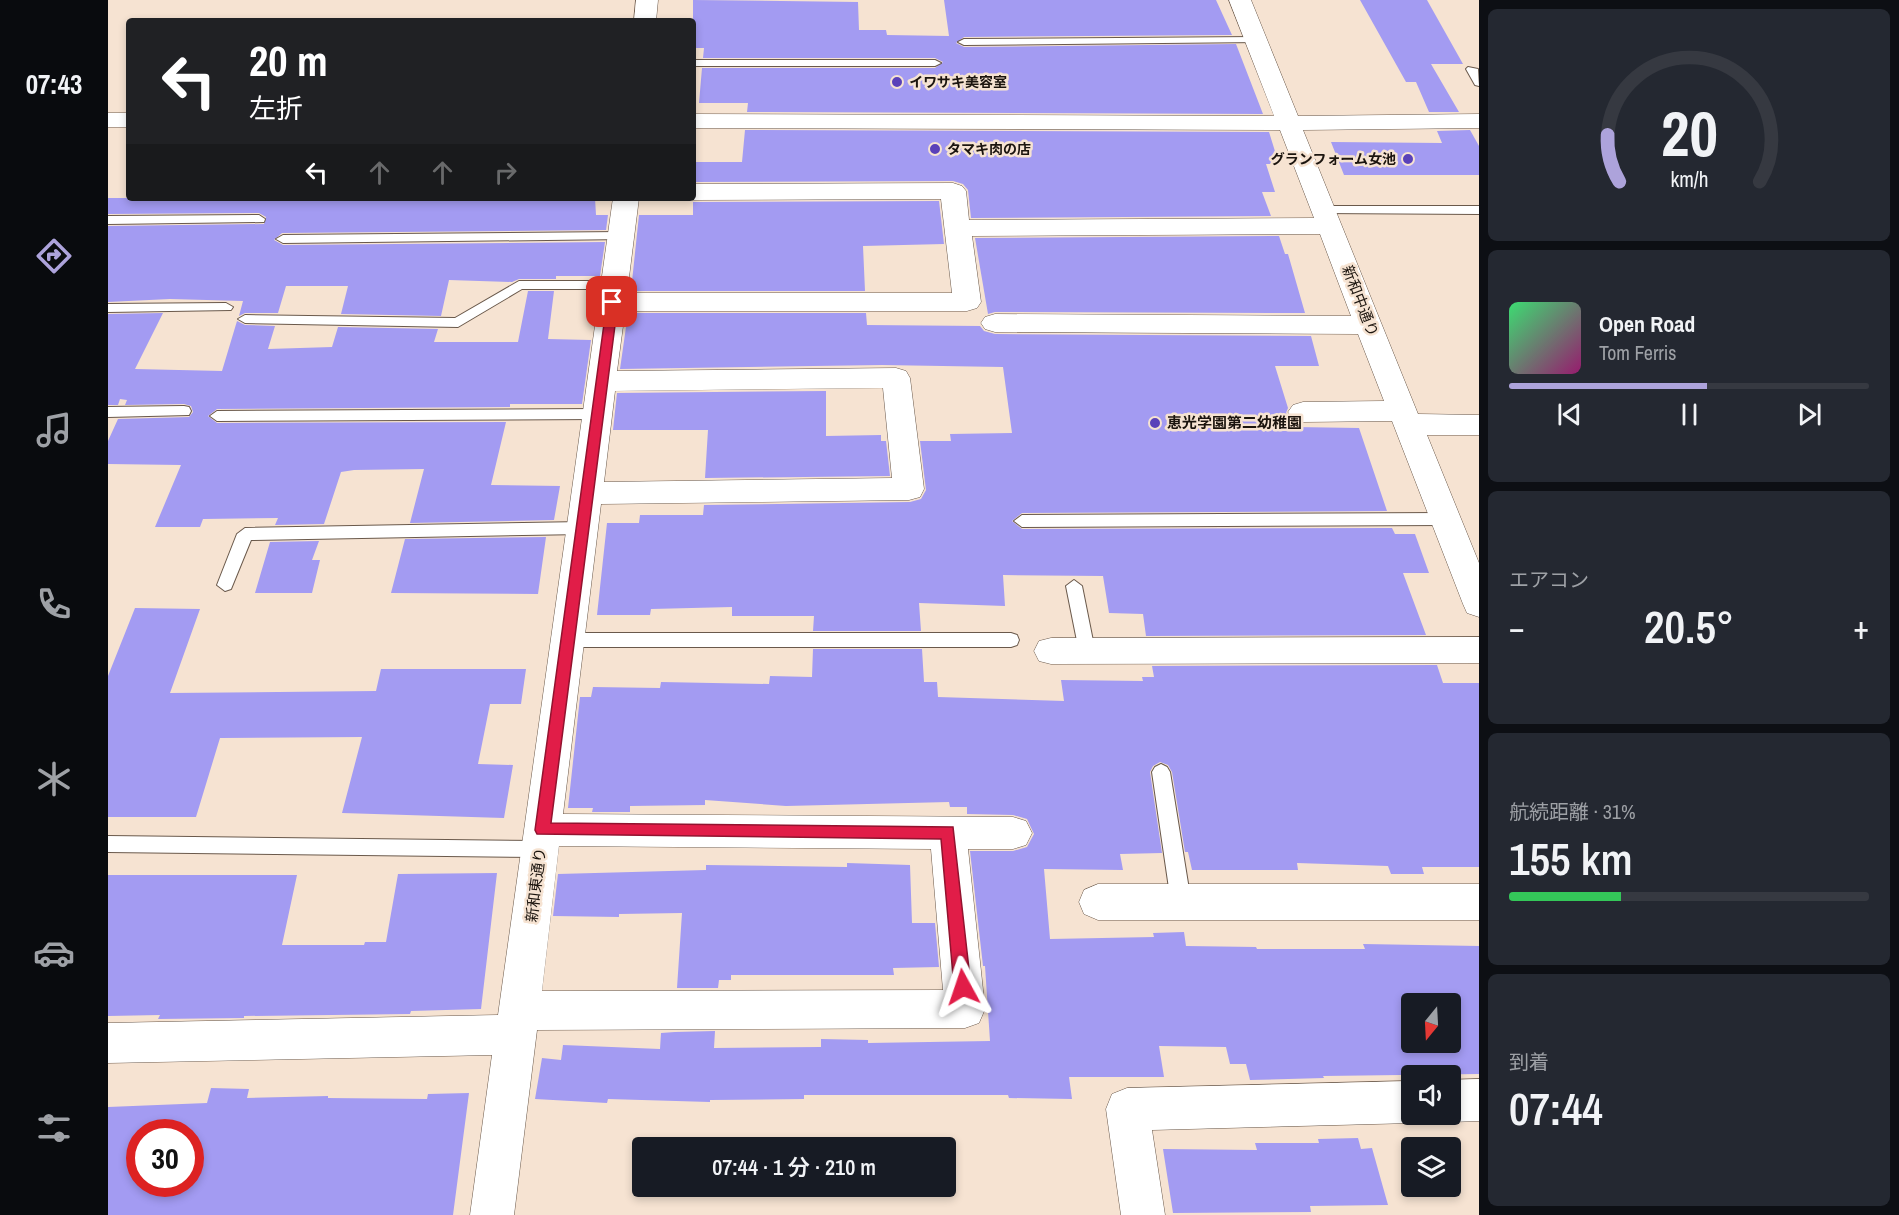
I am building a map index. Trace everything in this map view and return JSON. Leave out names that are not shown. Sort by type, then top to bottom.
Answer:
[{"type":"street","points":[[645,18],[647,0]]},
{"type":"street","name":"新和中通り","points":[[1239,0],[1406,418],[1459,532],[1479,604]]},
{"type":"street","points":[[108,120],[126,120]]},
{"type":"street","points":[[696,121],[1479,122]]},
{"type":"street","points":[[614,294],[967,302],[952,191],[696,192]]},
{"type":"street","name":"新和東通り","points":[[492,1215],[626,201]]},
{"type":"street","points":[[958,228],[1328,218]]},
{"type":"street","points":[[995,323],[1370,325]]},
{"type":"street","points":[[587,493],[909,489],[896,378],[600,398]]},
{"type":"street","points":[[1303,412],[1479,425]]},
{"type":"street","points":[[1052,651],[1479,650]]},
{"type":"street","points":[[108,1043],[517,1023],[965,1009],[948,832]]},
{"type":"street","points":[[542,839],[948,832],[1013,833]]},
{"type":"street","points":[[1098,902],[1479,902]]},
{"type":"street","points":[[1461,1101],[1479,1100]]},
{"type":"street","points":[[1143,1215],[1128,1109],[1401,1102]]},
{"type":"lane","points":[[964,42],[1256,40]]},
{"type":"lane","points":[[696,63],[935,63]]},
{"type":"lane","points":[[1472,69],[1479,83]]},
{"type":"lane","points":[[1328,218],[1479,210]]},
{"type":"lane","points":[[108,220],[259,219]]},
{"type":"lane","points":[[283,238],[621,236]]},
{"type":"lane","points":[[245,319],[458,323],[519,285],[614,294]]},
{"type":"lane","points":[[108,308],[226,308]]},
{"type":"lane","points":[[217,416],[600,398]]},
{"type":"lane","points":[[108,412],[183,411]]},
{"type":"lane","points":[[1022,521],[1459,532]]},
{"type":"lane","points":[[225,585],[245,534],[583,528]]},
{"type":"lane","points":[[1074,586],[1087,651]]},
{"type":"lane","points":[[568,640],[1011,640]]},
{"type":"lane","points":[[1161,772],[1181,902]]},
{"type":"lane","points":[[108,844],[542,839]]},
{"type":"building","points":[[693,0],[858,2],[859,30],[886,30],[887,35],[949,36],[944,0],[1216,0],[1232,35],[964,37],[956,43],[964,47],[1236,44],[1263,114],[747,112],[748,103],[699,103],[702,68],[935,68],[943,62],[935,58],[703,58],[704,48],[696,48],[696,18],[693,18]]},
{"type":"building","points":[[1360,0],[1427,0],[1463,64],[1431,64],[1459,112],[1429,112],[1416,82],[1406,82]]},
{"type":"building","points":[[745,130],[1269,132],[1279,164],[1266,164],[1275,192],[1262,192],[1271,216],[971,218],[968,190],[963,184],[953,181],[696,182],[696,162],[742,162]]},
{"type":"building","name":"グランフォーム女池","points":[[1470,130],[1479,146],[1479,175],[1344,175],[1331,142],[1442,143],[1437,131]]},
{"type":"building","points":[[108,198],[126,198],[126,201],[595,201],[596,215],[608,215],[606,230],[282,233],[274,240],[283,245],[605,242],[600,276],[556,276],[556,279],[519,279],[512,282],[449,280],[441,316],[341,314],[348,286],[286,286],[278,313],[245,313],[239,316],[243,301],[170,299],[108,302],[108,226],[264,224],[266,217],[259,213],[108,214]]},
{"type":"building","points":[[939,201],[944,244],[863,246],[865,291],[631,291],[639,215],[693,215],[693,202]]},
{"type":"building","points":[[1279,236],[1285,254],[1288,254],[1305,313],[995,312],[988,314],[975,238]]},
{"type":"building","points":[[528,291],[554,291],[548,339],[591,340],[582,404],[510,404],[510,407],[217,409],[208,416],[217,423],[506,422],[491,485],[560,486],[554,520],[410,523],[424,469],[354,470],[341,472],[324,524],[275,525],[278,518],[203,519],[200,527],[155,527],[181,465],[108,464],[108,441],[118,419],[189,417],[193,412],[191,406],[184,404],[125,405],[127,400],[120,399],[118,405],[108,405],[108,314],[163,313],[135,369],[222,371],[237,321],[245,325],[275,326],[268,349],[332,347],[338,327],[438,329],[434,342],[518,342]]},
{"type":"building","points":[[628,313],[866,313],[867,325],[980,326],[984,331],[995,334],[1311,336],[1319,366],[1275,366],[1288,408],[1286,413],[1295,427],[1359,428],[1387,511],[1022,513],[1012,521],[1022,529],[1392,528],[1395,534],[1415,534],[1429,573],[1403,573],[1426,635],[1146,636],[1143,614],[1109,613],[1103,576],[1003,575],[1005,606],[919,603],[921,631],[813,631],[814,616],[732,616],[732,607],[651,609],[650,615],[597,615],[607,523],[639,523],[640,515],[703,515],[704,505],[910,502],[921,499],[926,490],[920,441],[951,441],[950,434],[1012,433],[1003,367],[882,365],[620,369]]},
{"type":"building","points":[[826,391],[826,436],[881,435],[881,441],[886,441],[890,476],[705,478],[708,430],[613,430],[617,393]]},
{"type":"building","points":[[546,537],[538,594],[391,593],[405,539]]},
{"type":"building","points":[[319,541],[312,560],[320,560],[312,593],[255,593],[270,542]]},
{"type":"building","points":[[135,608],[200,609],[170,693],[376,691],[381,669],[526,669],[521,704],[490,704],[478,764],[513,765],[504,818],[342,813],[362,737],[220,738],[196,817],[108,817],[108,676]]},
{"type":"building","points":[[813,649],[922,649],[924,682],[937,682],[938,697],[1064,701],[1061,680],[1143,681],[1142,677],[1154,677],[1152,666],[1437,665],[1443,683],[1479,683],[1479,867],[1422,867],[1424,874],[1391,874],[1388,866],[1297,863],[1298,870],[1192,870],[1188,852],[1185,852],[1172,772],[1168,765],[1160,762],[1153,766],[1150,772],[1162,853],[1120,854],[1123,870],[1044,869],[1050,939],[1154,937],[1153,933],[1184,932],[1186,946],[1256,947],[1257,949],[1365,949],[1363,944],[1479,946],[1479,1074],[1461,1074],[1461,1065],[1401,1065],[1401,1075],[1250,1080],[1246,1064],[1230,1064],[1226,1047],[1159,1046],[1164,1077],[1069,1077],[1072,1099],[1009,1098],[1008,1095],[804,1095],[804,1099],[710,1100],[710,1102],[608,1099],[607,1103],[535,1099],[542,1058],[561,1060],[563,1045],[660,1049],[661,1033],[715,1031],[714,1048],[821,1047],[821,1039],[868,1040],[868,1043],[990,1041],[985,966],[983,966],[970,851],[1013,851],[1027,847],[1034,834],[1027,819],[1013,815],[967,814],[967,807],[950,807],[949,802],[786,806],[705,800],[705,805],[630,806],[630,812],[592,812],[593,808],[568,808],[580,697],[591,697],[593,687],[660,688],[661,682],[769,684],[770,676],[812,677]]},
{"type":"building","points":[[847,863],[910,865],[912,923],[935,923],[939,967],[893,968],[894,975],[731,975],[731,980],[719,980],[718,988],[677,988],[682,913],[619,914],[619,917],[553,916],[558,874],[706,870],[706,865],[847,867]]},
{"type":"building","points":[[497,873],[481,1009],[411,1011],[410,1014],[244,1016],[244,1018],[158,1019],[160,1015],[108,1016],[108,875],[297,875],[282,945],[364,945],[365,942],[386,942],[398,874]]},
{"type":"building","points":[[211,1088],[249,1089],[247,1098],[328,1096],[328,1098],[427,1099],[428,1094],[469,1093],[453,1215],[108,1215],[108,1107],[207,1103]]},
{"type":"building","points":[[1358,1138],[1361,1149],[1372,1148],[1388,1205],[1310,1206],[1311,1212],[1173,1213],[1163,1149],[1257,1150],[1255,1143],[1319,1143],[1318,1139]]},
{"type":"place","name":"イワサキ美容室","points":[[897,82]]},
{"type":"place","name":"タマキ肉の店","points":[[935,149]]},
{"type":"place","name":"グランフォーム女池","points":[[1408,159]]},
{"type":"place","name":"恵光学園第二幼稚園","points":[[1155,423]]},
{"type":"route","points":[[612,302],[543,830],[948,832],[963,987]]}]
